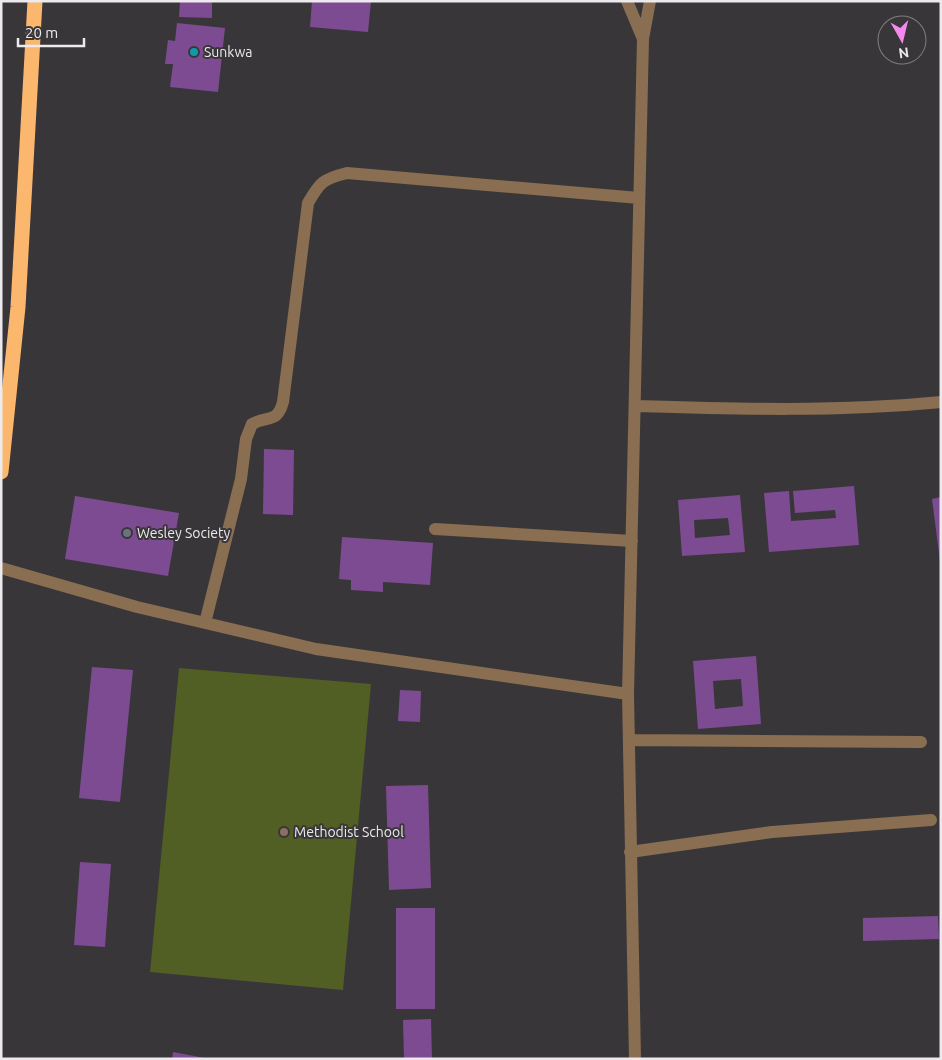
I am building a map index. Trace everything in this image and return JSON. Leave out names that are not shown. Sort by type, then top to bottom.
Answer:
[{"type":"highway","points":[[1,472],[18,307],[35,1]]},
{"type":"street","points":[[627,1],[643,39]]},
{"type":"street","points":[[635,1059],[628,694],[643,39],[650,1]]},
{"type":"street","points":[[205,623],[240,479],[246,439],[252,424],[275,417],[282,407],[308,203],[318,186],[329,177],[347,173],[639,198]]},
{"type":"street","points":[[635,406],[746,409],[868,408],[941,402]]},
{"type":"street","points":[[435,529],[632,542]]},
{"type":"street","points":[[1,568],[137,607],[316,648],[628,694]]},
{"type":"street","points":[[629,740],[921,742]]},
{"type":"street","points":[[630,852],[772,832],[931,820]]},
{"type":"green space","points":[[179,668],[371,684],[343,990],[150,972]]},
{"type":"building","points":[[180,1],[212,1],[212,18],[179,17]]},
{"type":"building","points":[[312,1],[371,1],[368,32],[310,27]]},
{"type":"building","name":"Sunkwa","points":[[177,23],[225,28],[218,92],[170,87],[173,64],[165,64],[168,40],[175,41]]},
{"type":"building","points":[[264,449],[294,450],[293,515],[263,514]]},
{"type":"building","points":[[854,486],[859,545],[769,552],[764,493],[789,491],[791,521],[836,518],[835,510],[795,513],[793,491]]},
{"type":"building","points":[[740,495],[745,552],[682,556],[678,500]],"holes":[[[728,518],[730,535],[695,538],[694,520]]]},
{"type":"building","points":[[75,496],[179,513],[168,576],[65,559]]},
{"type":"building","points":[[941,497],[941,561],[940,561],[932,499]]},
{"type":"building","points":[[342,537],[433,543],[430,585],[383,582],[383,592],[351,590],[351,580],[339,579]]},
{"type":"building","points":[[756,656],[761,724],[698,729],[693,661]],"holes":[[[741,679],[743,706],[715,709],[713,681]]]},
{"type":"building","points":[[92,667],[133,670],[120,802],[79,798]]},
{"type":"building","points":[[400,690],[421,691],[420,722],[398,721]]},
{"type":"building","points":[[428,785],[431,888],[389,890],[386,786]]},
{"type":"building","points":[[80,862],[111,864],[105,947],[74,945]]},
{"type":"building","points":[[396,908],[435,908],[435,1009],[396,1009]]},
{"type":"building","points":[[938,916],[939,939],[863,941],[863,918]]},
{"type":"building","points":[[431,1019],[432,1059],[404,1059],[403,1020]]},
{"type":"building","points":[[173,1052],[205,1058],[172,1059]]},
{"type":"place","name":"Sunkwa","points":[[194,52]]},
{"type":"place","name":"Wesley Society","points":[[127,533]]},
{"type":"place","name":"Methodist School","points":[[284,832]]}]
